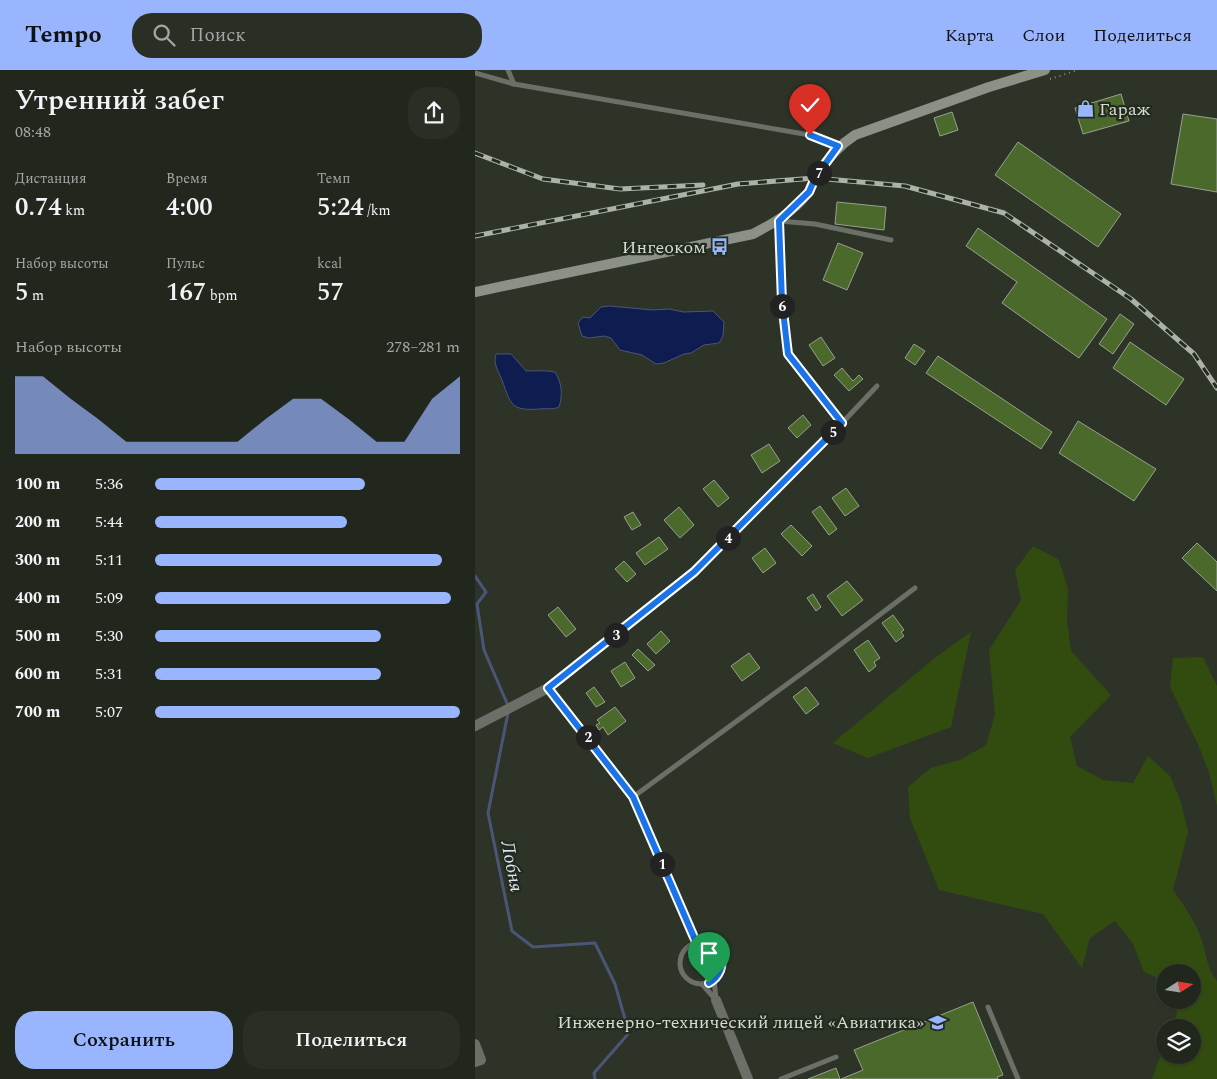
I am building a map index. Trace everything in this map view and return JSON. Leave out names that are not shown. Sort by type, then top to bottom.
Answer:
[{"type":"main road","points":[[475,292],[753,234],[779,221],[809,192],[815,178],[838,146],[855,135],[989,87],[1045,70]]},
{"type":"street","points":[[475,726],[548,688],[694,572],[842,423]]},
{"type":"street","points":[[715,1000],[748,1079]]},
{"type":"street","points":[[475,1044],[478,1061]]},
{"type":"lane","points":[[508,70],[514,84]]},
{"type":"lane","points":[[475,73],[514,84],[810,135],[838,146]]},
{"type":"lane","points":[[779,221],[815,224],[891,240]]},
{"type":"lane","points":[[842,423],[877,386]]},
{"type":"lane","points":[[548,688],[633,797],[821,660],[915,588]]},
{"type":"lane","points":[[696,942],[710,944],[720,953],[722,967],[715,979],[715,1000],[702,984],[689,980],[681,969],[681,956],[685,950],[696,942]]},
{"type":"lane","points":[[702,984],[715,979]]},
{"type":"lane","points":[[988,1007],[1017,1079]]},
{"type":"lane","points":[[785,1078],[836,1057]]},
{"type":"path","points":[[779,221],[782,302],[788,354],[842,423]]},
{"type":"path","points":[[633,797],[696,942]]},
{"type":"green space","points":[[1033,546],[1059,560],[1068,589],[1067,621],[1071,651],[1111,695],[1070,737],[1077,766],[1103,780],[1133,783],[1148,756],[1170,776],[1181,802],[1188,832],[1173,890],[1197,927],[1209,967],[1217,981],[1217,1079],[1152,1079],[1157,1064],[1201,1064],[1201,1019],[1175,1019],[1176,1009],[1201,1009],[1201,964],[1156,964],[1156,977],[1144,972],[1133,944],[1115,921],[1090,938],[1082,968],[1043,914],[939,890],[910,818],[908,787],[931,768],[960,760],[986,745],[995,715],[989,650],[1021,600],[1015,570]]},
{"type":"green space","points":[[971,632],[951,727],[868,758],[833,743],[936,657]]},
{"type":"green space","points":[[1203,657],[1217,686],[1217,806],[1209,772],[1198,744],[1170,687],[1173,658]]},
{"type":"water","points":[[601,307],[653,310],[669,309],[683,312],[713,311],[724,322],[723,336],[719,343],[704,345],[691,353],[656,364],[642,355],[620,350],[611,338],[604,336],[589,338],[582,336],[578,323],[583,317],[590,318]]},
{"type":"water","points":[[496,354],[511,354],[526,371],[555,372],[561,389],[559,407],[552,409],[523,409],[513,405],[496,367]]},
{"type":"building","points":[[1121,94],[1129,121],[1083,134],[1075,108]]},
{"type":"building","points":[[952,112],[958,130],[940,136],[934,118]]},
{"type":"building","points":[[1183,114],[1217,119],[1217,192],[1171,184]]},
{"type":"building","points":[[1018,142],[1121,214],[1098,247],[995,175]]},
{"type":"building","points":[[837,202],[886,207],[884,230],[835,224]]},
{"type":"building","points":[[978,228],[1107,319],[1079,358],[1002,303],[1017,282],[966,246]]},
{"type":"building","points":[[838,243],[863,253],[847,290],[823,280]]},
{"type":"building","points":[[1120,314],[1134,324],[1113,354],[1099,344]]},
{"type":"building","points":[[821,337],[835,358],[823,366],[809,345]]},
{"type":"building","points":[[1130,342],[1184,379],[1166,405],[1113,368]]},
{"type":"building","points":[[914,344],[925,351],[915,365],[905,358]]},
{"type":"building","points":[[938,356],[1052,432],[1041,449],[926,373]]},
{"type":"building","points":[[842,368],[853,381],[859,375],[863,379],[849,391],[834,375]]},
{"type":"building","points":[[803,415],[811,425],[797,438],[788,428]]},
{"type":"building","points":[[1078,421],[1156,469],[1134,501],[1059,453]]},
{"type":"building","points":[[769,444],[780,461],[762,473],[751,455]]},
{"type":"building","points":[[714,480],[729,498],[718,507],[703,489]]},
{"type":"building","points":[[846,488],[859,506],[845,516],[832,498]]},
{"type":"building","points":[[820,506],[837,529],[829,535],[812,512]]},
{"type":"building","points":[[679,507],[694,525],[680,538],[664,520]]},
{"type":"building","points":[[633,512],[641,525],[632,530],[624,517]]},
{"type":"building","points":[[791,525],[812,546],[802,556],[781,534]]},
{"type":"building","points":[[659,537],[668,549],[645,565],[636,553]]},
{"type":"building","points":[[1197,543],[1217,562],[1217,591],[1182,558]]},
{"type":"building","points":[[765,548],[776,563],[763,573],[752,558]]},
{"type":"building","points":[[624,561],[636,574],[627,582],[615,569]]},
{"type":"building","points":[[847,581],[863,600],[842,616],[827,596]]},
{"type":"building","points":[[813,594],[821,607],[816,611],[807,598]]},
{"type":"building","points":[[558,607],[576,629],[566,637],[548,615]]},
{"type":"building","points":[[893,615],[904,630],[901,632],[904,636],[896,642],[882,623]]},
{"type":"building","points":[[661,631],[670,641],[656,654],[647,644]]},
{"type":"building","points":[[868,640],[880,658],[874,662],[876,666],[869,672],[854,650]]},
{"type":"building","points":[[638,649],[655,665],[648,671],[632,655]]},
{"type":"building","points":[[749,653],[760,668],[742,681],[731,666]]},
{"type":"building","points":[[625,662],[635,678],[621,687],[611,671]]},
{"type":"building","points":[[594,687],[605,702],[596,707],[586,693]]},
{"type":"building","points":[[806,687],[819,704],[806,714],[793,697]]},
{"type":"building","points":[[615,707],[626,721],[608,735],[603,727],[599,730],[596,725],[600,723],[597,720]]},
{"type":"building","points":[[973,1002],[1003,1075],[997,1077],[998,1079],[841,1079],[863,1070],[854,1050]]},
{"type":"building","points":[[836,1068],[840,1079],[808,1079]]},
{"type":"waterway","name":"Лобня","points":[[475,576],[486,592],[477,604],[484,650],[509,708],[488,813],[512,931],[533,947],[595,943],[615,984],[629,1033],[594,1073],[595,1079]]},
{"type":"railway","points":[[475,153],[543,179],[620,189],[703,185]]},
{"type":"railway","points":[[475,236],[738,184],[815,178],[905,186],[1004,213],[1131,299],[1194,354],[1217,388]]},
{"type":"place","name":"Гараж","points":[[1085,109]]},
{"type":"place","name":"Ингеоком","points":[[720,247]]},
{"type":"place","name":"Инженерно-технический лицей «Авиатика»","points":[[938,1022]]},
{"type":"route","points":[[709,983],[715,979],[722,967],[720,953],[710,944],[696,942],[633,797],[548,688],[694,572],[842,423],[788,354],[784,321],[779,221],[795,208],[809,192],[815,178],[838,146],[810,135]]}]
